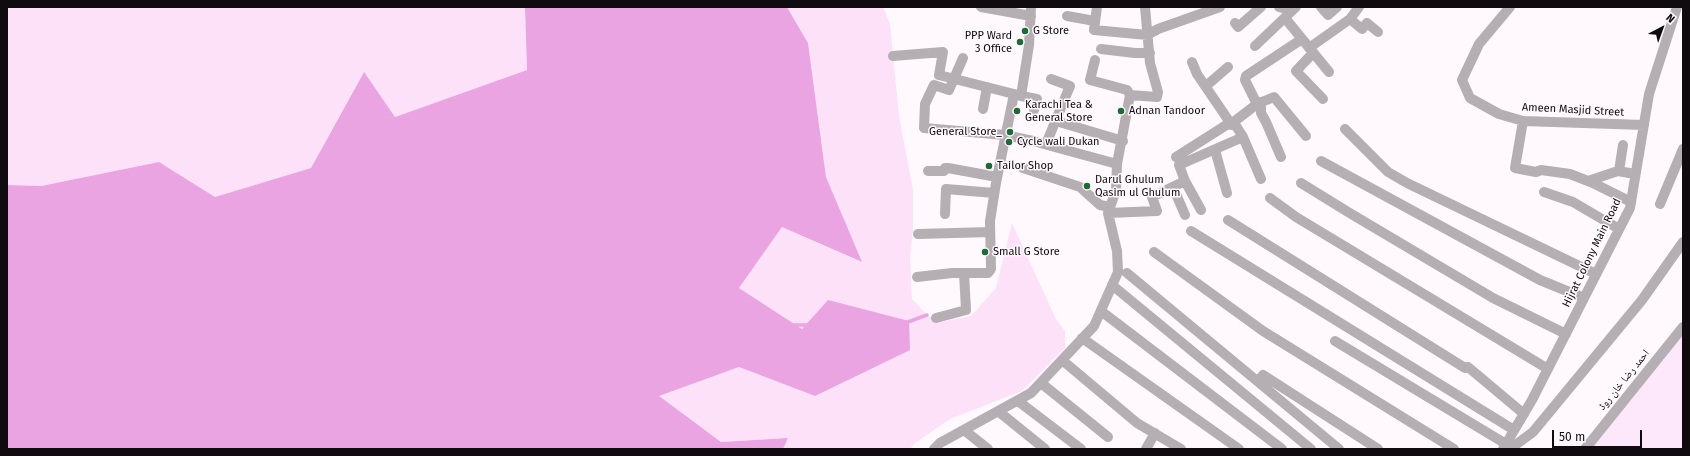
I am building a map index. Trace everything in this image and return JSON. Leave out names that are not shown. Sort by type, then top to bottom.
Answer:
[{"type":"street","points":[[917,277],[964,273],[988,273],[991,269],[992,257],[990,221],[994,193],[1005,135],[1018,95],[1029,45],[1031,11],[981,7]]},
{"type":"street","points":[[1096,7],[1094,30],[1147,35],[1197,11],[1220,7]]},
{"type":"street","points":[[1130,95],[1157,97],[1158,92],[1147,35],[1146,7]]},
{"type":"street","points":[[1235,23],[1238,27],[1261,7]]},
{"type":"street","points":[[1278,7],[1286,9],[1290,13],[1302,39],[1329,72]]},
{"type":"street","points":[[1321,7],[1328,15],[1337,7]]},
{"type":"street","points":[[1323,99],[1296,71],[1311,50],[1350,19],[1359,7]]},
{"type":"street","name":"Ameen Masjid Street","points":[[1510,7],[1479,44],[1462,80],[1470,98],[1499,114],[1523,121],[1644,125]]},
{"type":"street","name":"Hijrat Colony Main Road","points":[[1506,447],[1548,369],[1630,208],[1649,94],[1677,7]]},
{"type":"street","points":[[1255,46],[1290,13]]},
{"type":"street","points":[[1067,16],[1095,21]]},
{"type":"street","points":[[1350,19],[1362,29],[1367,22],[1378,32]]},
{"type":"street","points":[[1281,157],[1261,113],[1259,103],[1245,80],[1246,76],[1302,39]]},
{"type":"street","points":[[1101,49],[1135,53],[1150,53]]},
{"type":"street","points":[[893,56],[943,52],[938,76],[1037,99],[1034,110]]},
{"type":"street","points":[[963,58],[949,90],[934,85],[925,104],[924,128],[1005,135],[1046,144],[1117,164]]},
{"type":"street","points":[[1095,60],[1090,80],[1127,90],[1130,95],[1123,141],[1117,164],[1116,190],[1109,212],[1117,251],[1123,271],[1259,380],[1339,449]]},
{"type":"street","points":[[1192,62],[1197,74],[1231,124],[1236,126],[1243,137],[1261,179]]},
{"type":"street","points":[[1206,86],[1228,67]]},
{"type":"street","points":[[1046,144],[1070,86],[1051,79]]},
{"type":"street","points":[[983,109],[987,87]]},
{"type":"street","points":[[1176,156],[1228,124],[1231,124],[1259,103],[1274,97],[1306,136]]},
{"type":"street","points":[[1056,121],[1123,141]]},
{"type":"street","points":[[1523,121],[1515,168],[1536,172],[1541,170],[1570,174],[1631,202]]},
{"type":"street","points":[[1345,129],[1388,172],[1407,183],[1596,274]]},
{"type":"street","points":[[1201,210],[1185,181],[1179,166],[1243,137]]},
{"type":"street","points":[[1620,171],[1623,145]]},
{"type":"street","points":[[1660,204],[1683,148]]},
{"type":"street","points":[[1215,150],[1227,193]]},
{"type":"street","points":[[1321,161],[1540,280],[1584,298]]},
{"type":"street","points":[[928,171],[944,171],[945,168],[948,168],[997,177]]},
{"type":"street","points":[[1023,168],[1080,187],[1109,212],[1157,212],[1152,197],[1185,181]]},
{"type":"street","points":[[1588,181],[1620,171],[1635,174]]},
{"type":"street","points":[[1301,183],[1493,298],[1566,334]]},
{"type":"street","points":[[1173,187],[1185,215]]},
{"type":"street","points":[[946,214],[946,189],[994,193]]},
{"type":"street","points":[[1544,192],[1573,202],[1619,229]]},
{"type":"street","points":[[1270,198],[1310,225],[1548,369]]},
{"type":"street","points":[[1228,220],[1465,368],[1468,367],[1524,414]]},
{"type":"street","points":[[1191,231],[1514,430]]},
{"type":"street","points":[[918,234],[990,232]]},
{"type":"street","points":[[1335,341],[1506,447],[1533,432],[1642,300],[1683,242]]},
{"type":"street","points":[[1154,252],[1263,331],[1454,449]]},
{"type":"street","points":[[934,449],[940,443],[1031,393],[1094,326],[1112,285],[1123,271]]},
{"type":"street","points":[[936,318],[966,310],[964,273]]},
{"type":"street","points":[[1112,285],[1311,449]]},
{"type":"street","points":[[1100,311],[1282,449]]},
{"type":"street","name":"احمد رضا خان روڈ","points":[[1585,449],[1683,327]]},
{"type":"street","points":[[1082,338],[1239,449]]},
{"type":"street","points":[[1062,360],[1137,423],[1181,449]]},
{"type":"street","points":[[1259,380],[1263,375],[1378,449]]},
{"type":"street","points":[[1041,383],[1108,437]]},
{"type":"street","points":[[1018,400],[1081,449]]},
{"type":"street","points":[[998,411],[1045,449]]},
{"type":"street","points":[[964,430],[988,449]]},
{"type":"street","points":[[1146,449],[1155,433]]},
{"type":"shaded area","points":[[7,7],[525,7],[527,70],[395,117],[363,73],[311,168],[215,197],[159,162],[41,186],[7,185]]},
{"type":"shaded area","points":[[525,7],[787,7],[808,43],[826,177],[862,262],[782,227],[739,288],[802,329],[828,300],[909,321],[910,350],[815,396],[739,367],[659,396],[721,442],[788,438],[783,449],[7,449],[7,185],[41,186],[159,162],[215,197],[311,168],[364,72],[395,117],[527,70]]},
{"type":"shaded area","points":[[787,7],[883,7],[890,24],[899,116],[913,190],[913,231],[910,257],[912,299],[927,315],[940,322],[971,316],[996,288],[1012,223],[1056,319],[1065,331],[1065,348],[1022,391],[950,419],[915,443],[910,449],[783,449],[788,438],[721,442],[658,396],[739,367],[815,396],[802,329],[739,288],[782,227],[861,262],[826,177],[808,43]]},
{"type":"shaded area","points":[[1683,327],[1683,449],[1585,449]]},
{"type":"waterway","points":[[905,323],[927,315]]},
{"type":"waterway","points":[[791,325],[810,325]]},
{"type":"place","name":"G Store","points":[[1025,31]]},
{"type":"place","name":"PPP Ward 3 Office","points":[[1020,42]]},
{"type":"place","name":"Karachi Tea & General Store","points":[[1017,111]]},
{"type":"place","name":"Adnan Tandoor","points":[[1121,111]]},
{"type":"place","name":"General Store_","points":[[1010,132]]},
{"type":"place","name":"Cycle wali Dukan","points":[[1009,142]]},
{"type":"place","name":"Tailor Shop","points":[[989,166]]},
{"type":"place","name":"Darul Ghulum Qasim ul Ghulum","points":[[1087,186]]},
{"type":"place","name":"Small G Store","points":[[985,252]]}]
